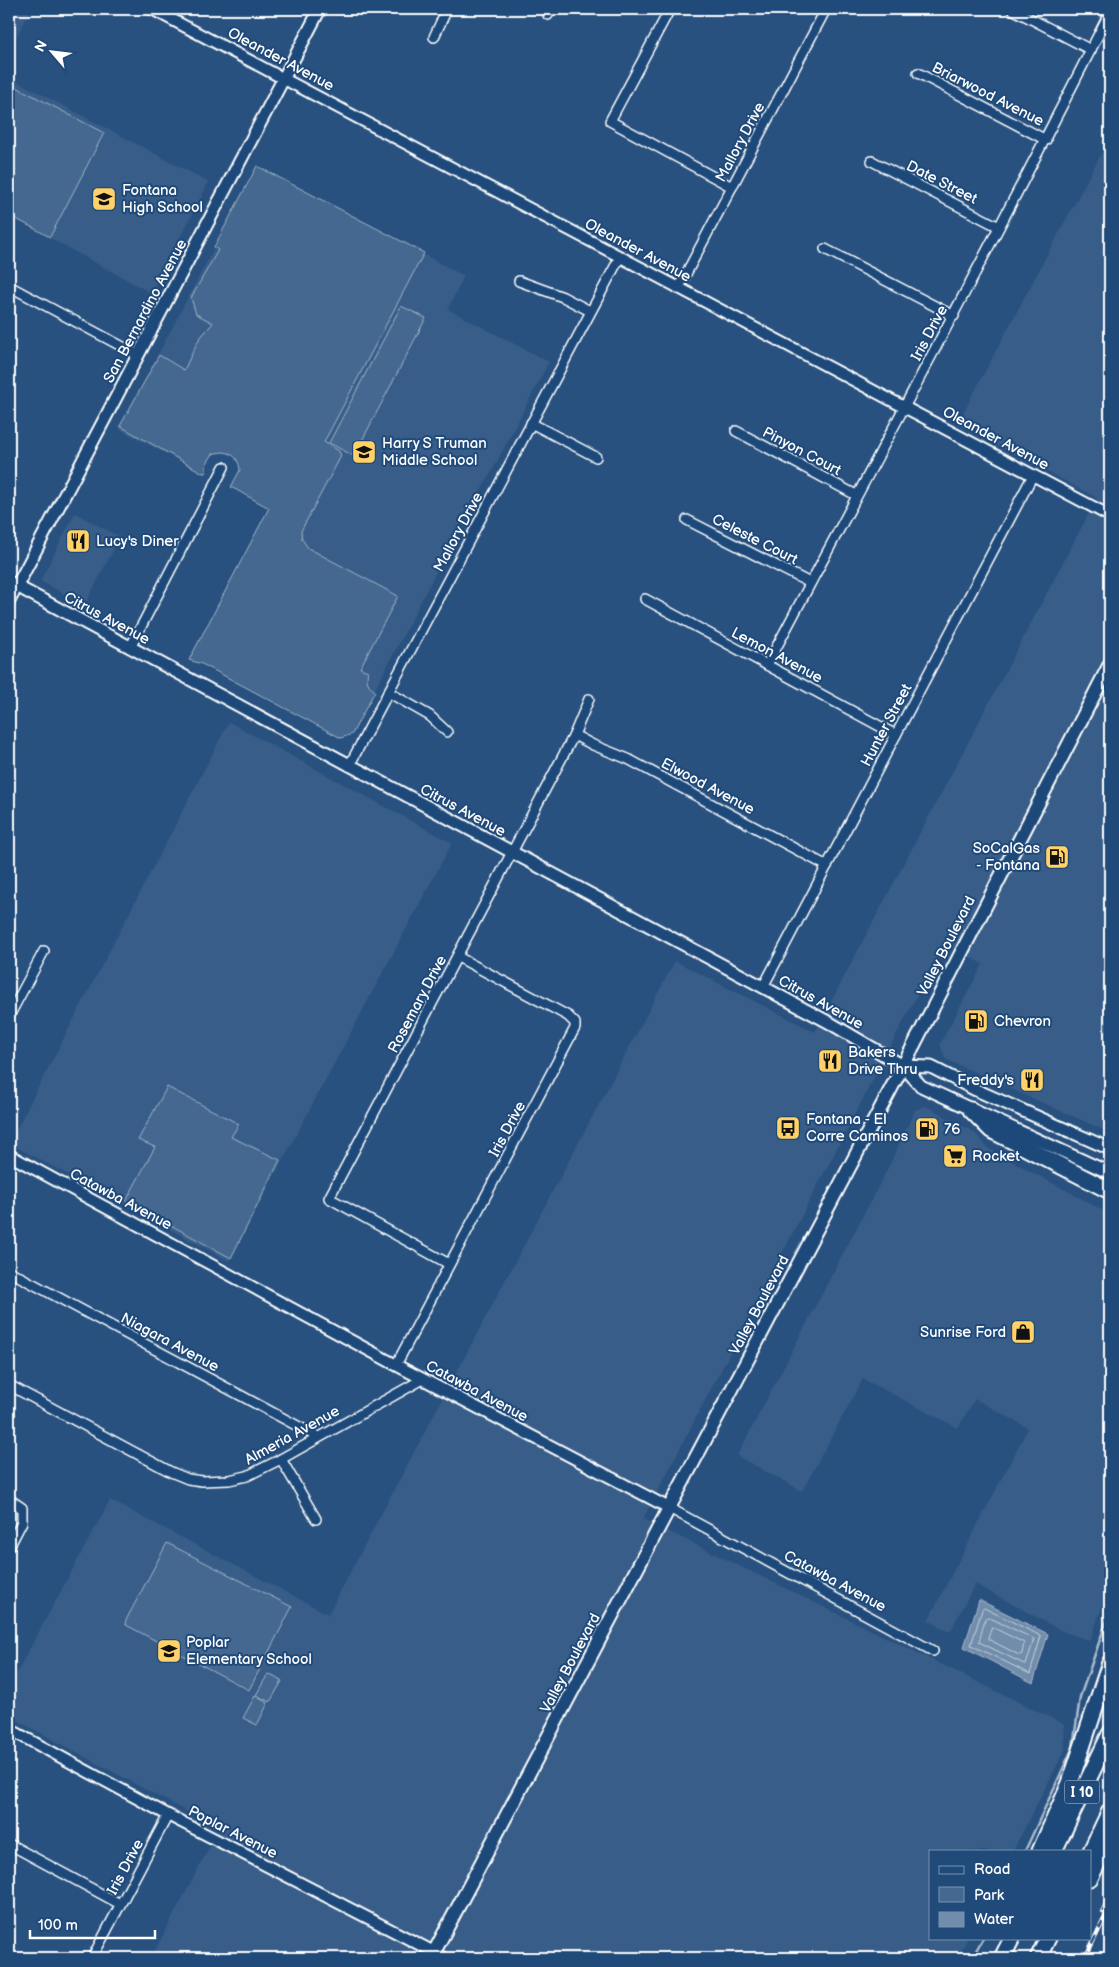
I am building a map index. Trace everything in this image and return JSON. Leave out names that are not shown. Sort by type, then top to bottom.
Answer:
[{"type":"highway","points":[[971,1110],[991,1130],[1110,1191]]},
{"type":"highway","points":[[1040,1850],[1070,1783],[1110,1663]]},
{"type":"highway","name":"I 10","points":[[1054,1850],[1110,1734]]},
{"type":"highway","name":"I 10","points":[[1091,1850],[1110,1811]]},
{"type":"highway","points":[[1092,1874],[1110,1838]]},
{"type":"highway","points":[[1002,1958],[1011,1940]]},
{"type":"highway","points":[[1038,1958],[1047,1940]]},
{"type":"main road","name":"San Bernardino Avenue","points":[[9,601],[12,584],[138,355],[320,9]]},
{"type":"main road","name":"Citrus Avenue","points":[[12,584],[763,987],[903,1066],[921,1086],[1110,1173]]},
{"type":"main road","name":"Valley Boulevard","points":[[437,1956],[903,1066],[1110,664]]},
{"type":"main road","name":"Citrus Avenue","points":[[903,1066],[931,1067],[976,1090],[1110,1149]]},
{"type":"street","name":"Oleander Avenue","points":[[152,9],[1110,516]]},
{"type":"street","points":[[434,37],[447,9]]},
{"type":"street","points":[[670,9],[610,121],[732,187]]},
{"type":"street","name":"Mallory Drive","points":[[678,289],[826,9]]},
{"type":"street","points":[[1012,9],[1091,50]]},
{"type":"street","name":"Iris Drive","points":[[767,665],[856,495],[954,316],[1110,12]]},
{"type":"street","name":"Briarwood Avenue","points":[[918,73],[1046,140]]},
{"type":"street","name":"Date Street","points":[[872,161],[999,227]]},
{"type":"street","points":[[825,249],[954,316]]},
{"type":"street","name":"Mallory Drive","points":[[349,766],[620,257]]},
{"type":"street","points":[[519,280],[563,297],[590,311]]},
{"type":"street","points":[[9,286],[138,355]]},
{"type":"street","points":[[531,423],[596,457]]},
{"type":"street","name":"Pinyon Court","points":[[736,431],[856,495]]},
{"type":"street","points":[[130,648],[224,467]]},
{"type":"street","name":"Hunter Street","points":[[763,987],[1033,475]]},
{"type":"street","name":"Celeste Court","points":[[688,520],[810,583]]},
{"type":"street","name":"Lemon Avenue","points":[[645,599],[896,735]]},
{"type":"street","points":[[388,692],[430,716],[447,732]]},
{"type":"street","name":"Rosemary Drive","points":[[449,1264],[329,1198],[574,735],[588,699]]},
{"type":"street","name":"Elwood Avenue","points":[[574,735],[636,763],[827,866]]},
{"type":"street","points":[[9,1016],[44,951]]},
{"type":"street","name":"Iris Drive","points":[[396,1365],[575,1028],[574,1023],[568,1016],[458,957]]},
{"type":"street","name":"Catawba Avenue","points":[[9,1155],[396,1365],[671,1509],[934,1651]]},
{"type":"street","name":"Niagara Avenue","points":[[9,1271],[318,1437]]},
{"type":"street","name":"Almeria Avenue","points":[[9,1385],[171,1472],[188,1479],[229,1480],[247,1476],[281,1459],[423,1379]]},
{"type":"street","points":[[281,1459],[316,1519]]},
{"type":"street","points":[[9,1499],[22,1508],[22,1522],[9,1547]]},
{"type":"street","name":"Poplar Avenue","points":[[9,1729],[437,1956]]},
{"type":"street","name":"Iris Drive","points":[[92,1958],[168,1815]]},
{"type":"street","points":[[9,1844],[120,1904]]},
{"type":"street","points":[[9,1956],[14,1958]]},
{"type":"shaded area","points":[[9,9],[31,9],[9,51]]},
{"type":"shaded area","name":"Fontana High School","points":[[9,77],[209,182],[151,293],[9,216]]},
{"type":"shaded area","points":[[1110,137],[1110,1133],[945,1059],[940,1044],[983,964],[944,944],[643,1519],[1064,1724],[1065,1750],[1014,1850],[929,1850],[929,1940],[967,1940],[958,1958],[151,1958],[219,1829],[9,1716],[9,1687],[110,1500],[328,1614],[675,961],[815,1032],[1097,498],[957,424]]},
{"type":"shaded area","name":"Harry S Truman Middle School","points":[[257,166],[464,276],[448,309],[549,362],[490,475],[465,516],[352,734],[341,738],[202,664],[189,660],[269,507],[236,480],[240,470],[237,459],[226,452],[213,454],[207,463],[205,473],[203,473],[119,429]]},
{"type":"shaded area","points":[[75,513],[120,537],[85,605],[42,582],[41,579]]},
{"type":"shaded area","points":[[229,722],[452,843],[229,1261],[9,1143]]},
{"type":"shaded area","points":[[926,1106],[974,1132],[989,1149],[1110,1214],[1110,1584],[1090,1641],[1062,1631],[975,1584],[950,1632],[928,1620],[1028,1428],[975,1399],[958,1428],[863,1379],[802,1491],[737,1456],[891,1162],[915,1110]]},
{"type":"green space","points":[[9,83],[104,133],[50,237],[9,215]]},
{"type":"green space","name":"Harry S Truman Middle School","points":[[257,166],[424,253],[324,442],[339,451],[341,456],[301,531],[302,539],[308,548],[398,596],[360,668],[368,671],[368,682],[375,691],[352,734],[341,738],[202,664],[189,660],[269,508],[231,487],[240,470],[237,460],[231,454],[223,452],[213,454],[207,463],[205,473],[203,473],[120,426],[159,355],[184,370],[199,339],[213,323],[196,314],[191,298],[218,250],[214,247]]},
{"type":"green space","points":[[401,306],[426,318],[354,456],[329,443]]},
{"type":"green space","points":[[167,1087],[239,1124],[231,1137],[280,1160],[231,1258],[126,1201],[155,1147],[138,1140]]},
{"type":"green space","points":[[167,1543],[292,1607],[249,1690],[126,1625],[125,1622]]},
{"type":"green space","points":[[268,1674],[282,1681],[270,1702],[256,1695]]},
{"type":"green space","points":[[255,1696],[268,1703],[257,1725],[243,1718]]},
{"type":"water","points":[[979,1600],[1048,1634],[1033,1683],[964,1647]]},
{"type":"waterway","points":[[1025,1850],[1073,1747],[1080,1697],[1110,1611]]},
{"type":"waterway","points":[[972,1958],[982,1940]]},
{"type":"railway","points":[[1102,1912],[1110,1896]]},
{"type":"railway","points":[[1085,1958],[1110,1907]]},
{"type":"place","name":"Fontana High School","points":[[104,199]]},
{"type":"place","name":"Harry S Truman Middle School","points":[[364,452]]},
{"type":"place","name":"Lucy's Diner","points":[[78,541]]},
{"type":"place","name":"SoCalGas - Fontana","points":[[1057,857]]},
{"type":"place","name":"Chevron","points":[[976,1021]]},
{"type":"place","name":"Bakers Drive Thru","points":[[830,1061]]},
{"type":"place","name":"Freddy's","points":[[1032,1080]]},
{"type":"place","name":"Fontana - El Corre Caminos","points":[[788,1128]]},
{"type":"place","name":"76","points":[[927,1129]]},
{"type":"place","name":"Rocket","points":[[955,1156]]},
{"type":"place","name":"Sunrise Ford","points":[[1023,1332]]},
{"type":"place","name":"Poplar Elementary School","points":[[169,1651]]}]
